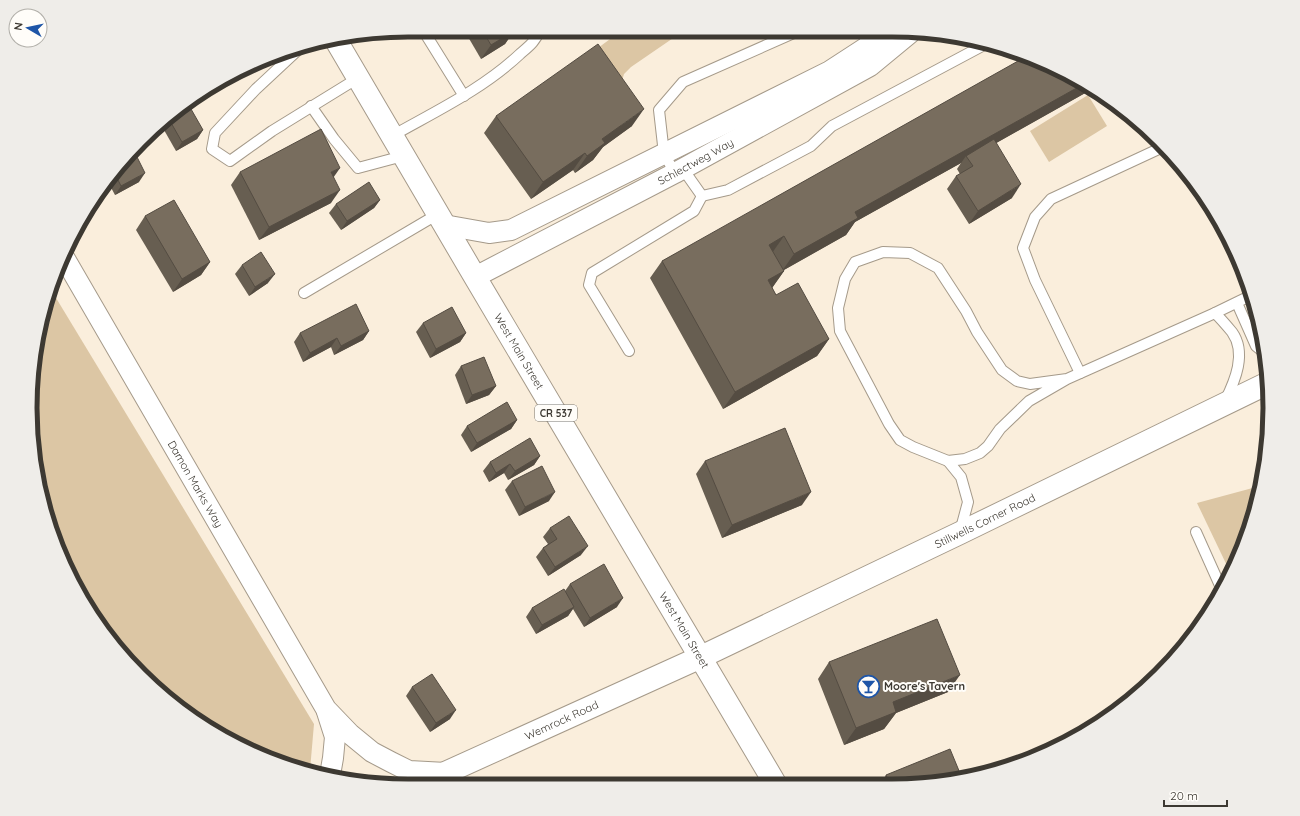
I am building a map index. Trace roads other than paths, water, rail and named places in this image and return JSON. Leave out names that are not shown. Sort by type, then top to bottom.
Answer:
[{"type":"street","name":"Schlectweg Way","points":[[441,219],[489,233],[512,230],[830,70],[873,42],[893,37]]},
{"type":"street","name":"Schlectweg Way","points":[[474,277],[679,171],[870,66],[873,42]]},
{"type":"street","name":"West Main Street","points":[[338,44],[474,277],[772,779]]},
{"type":"street","name":"Damon Marks Way","points":[[67,262],[326,708],[350,734],[372,752],[409,771],[446,773]]},
{"type":"street","name":"Stillwells Corner Road","points":[[701,657],[1262,386]]},
{"type":"street","name":"Wemrock Road","points":[[432,779],[701,657]]},
{"type":"street","name":"Damon Marks Way","points":[[326,708],[335,737],[331,771]]},
{"type":"lane","points":[[427,37],[464,96]]},
{"type":"lane","points":[[392,136],[464,96],[507,66],[536,37]]},
{"type":"lane","points":[[702,196],[664,154],[659,110],[683,82],[785,37]]},
{"type":"lane","points":[[629,351],[589,285],[592,273],[694,211],[702,196],[728,190],[811,146],[832,126],[979,48]]},
{"type":"lane","points":[[291,56],[256,89],[215,133],[212,150],[230,161],[272,131],[358,78]]},
{"type":"lane","points":[[311,106],[358,168],[403,156]]},
{"type":"lane","points":[[1080,373],[1036,280],[1023,248],[1035,217],[1051,199],[1158,150]]},
{"type":"lane","points":[[304,293],[441,219]]},
{"type":"lane","points":[[960,533],[968,502],[961,476],[948,461],[913,447],[900,440],[889,424],[840,331],[838,308],[845,279],[856,262],[883,252],[910,253],[938,268],[1002,370],[1017,381],[1030,384],[1067,379]]},
{"type":"lane","points":[[948,461],[965,459],[980,453],[988,446],[1000,429],[1029,401],[1067,379],[1246,298]]},
{"type":"lane","points":[[1237,303],[1258,348]]},
{"type":"lane","points":[[1215,313],[1232,333],[1238,345],[1238,362],[1234,381],[1224,403]]},
{"type":"lane","points":[[1196,532],[1219,583]]},
{"type":"place","name":"Moore's Tavern","points":[[869,686]]}]
